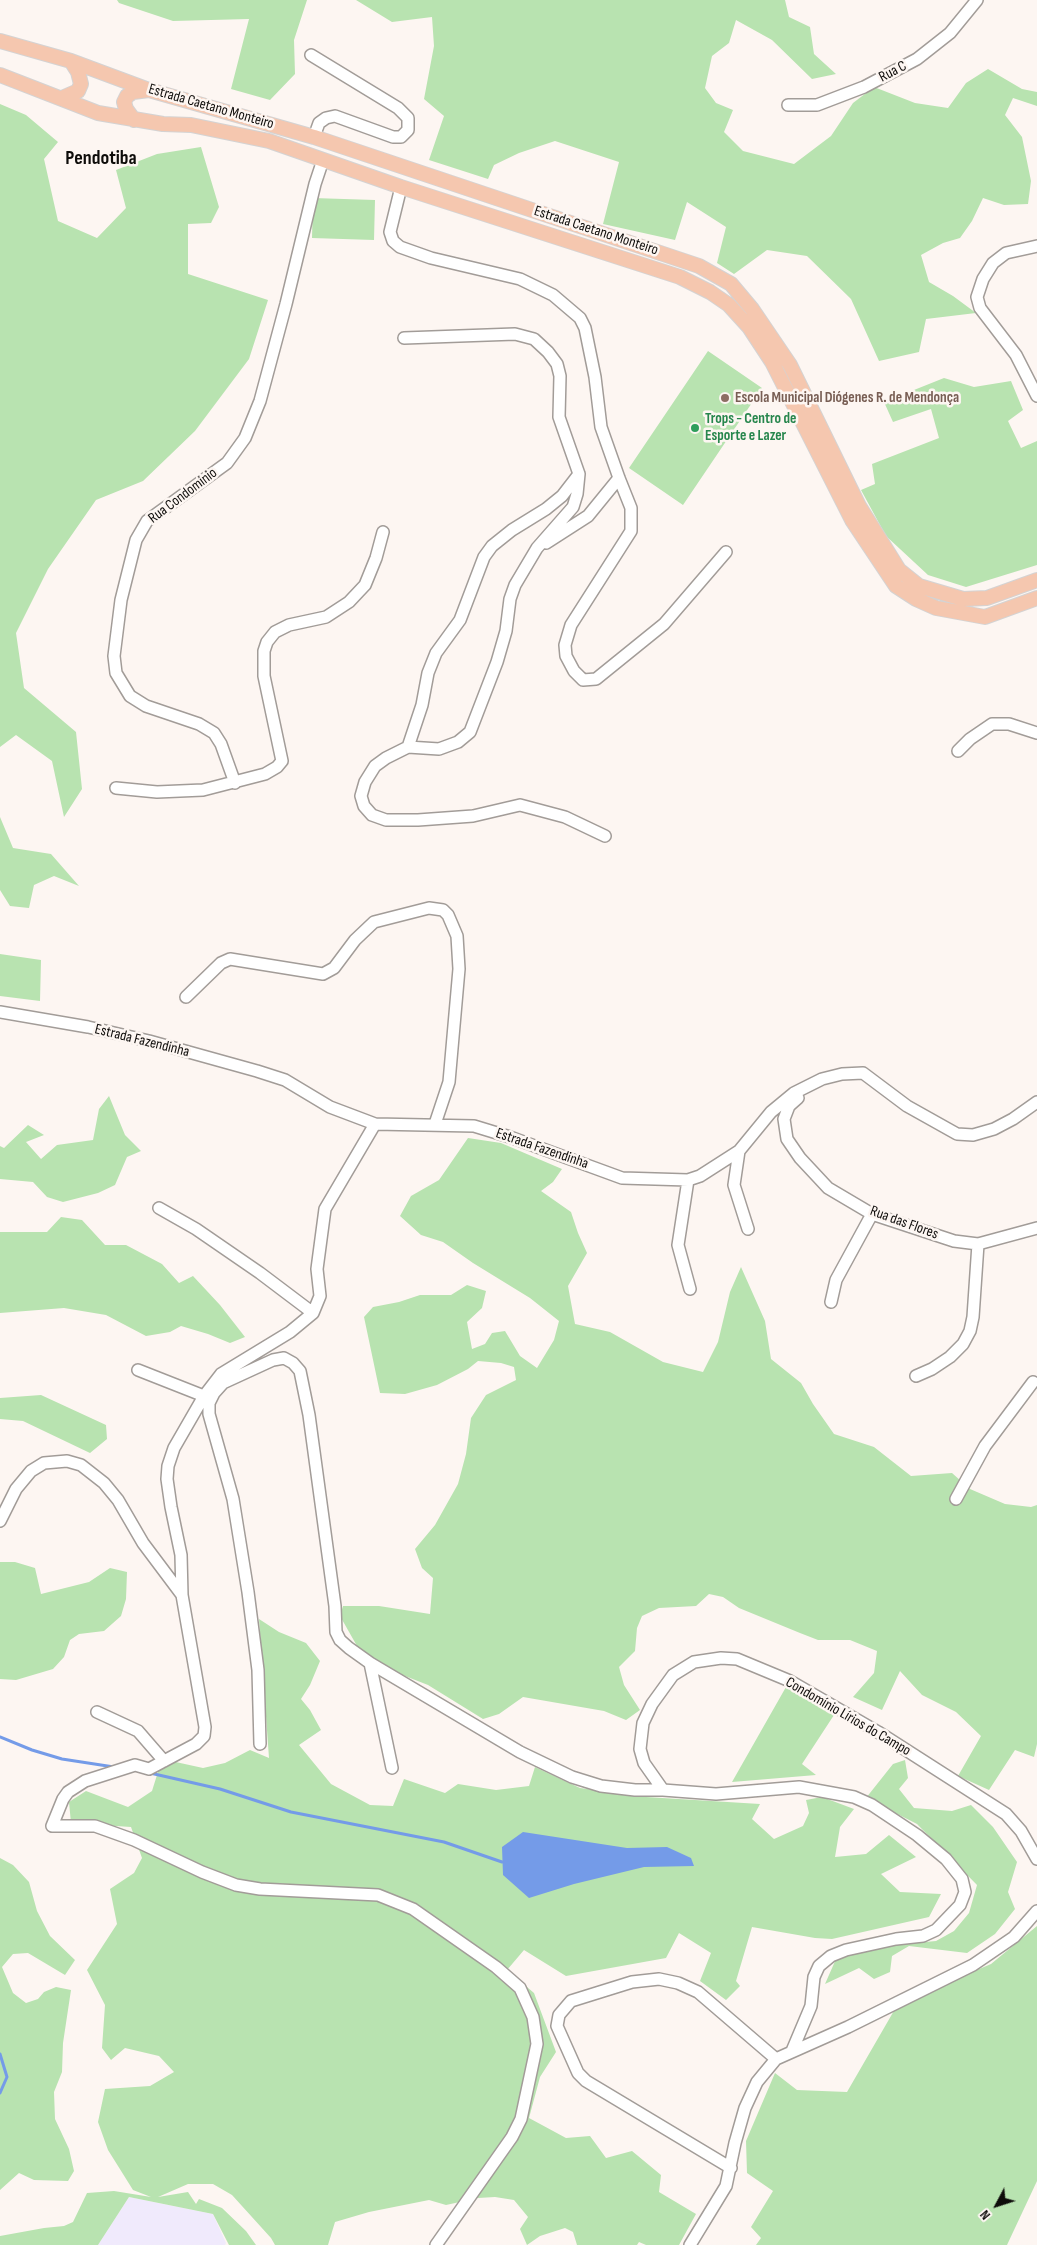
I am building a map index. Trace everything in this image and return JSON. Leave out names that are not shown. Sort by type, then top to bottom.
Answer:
[{"type":"main road","name":"Estrada Caetano Monteiro","points":[[0,41],[71,61],[149,90],[314,137],[699,266],[731,284],[752,309],[790,365],[859,506],[899,570],[919,586],[963,599],[987,598],[1037,580]]},
{"type":"main road","points":[[62,98],[78,91],[81,84],[78,72],[71,61]]},
{"type":"main road","name":"Estrada Caetano Monteiro","points":[[0,75],[98,113],[134,120],[191,125],[250,135],[401,187],[680,278],[710,292],[729,305],[749,327],[767,355],[852,520],[896,586],[916,600],[936,608],[985,617],[1037,598]]},
{"type":"main road","points":[[134,120],[126,109],[124,102],[127,96],[133,92],[149,90]]},
{"type":"street","name":"Rua C","points":[[788,105],[817,105],[864,87],[917,59],[950,33],[977,0]]},
{"type":"street","points":[[311,54],[398,108],[408,118],[408,130],[401,137],[393,137],[335,116],[326,118],[319,123],[314,137]]},
{"type":"street","name":"Rua Condomínio","points":[[235,783],[221,744],[214,733],[199,724],[146,706],[130,696],[116,673],[114,656],[121,600],[136,540],[147,521],[227,463],[245,438],[262,392],[286,304],[315,184],[323,160]]},
{"type":"street","points":[[401,187],[390,232],[393,241],[400,247],[430,258],[520,279],[553,295],[580,318],[585,328],[601,427],[618,478],[631,508],[631,531],[571,625],[565,645],[566,656],[574,671],[583,680],[596,679],[664,624],[726,552]]},
{"type":"street","points":[[1037,246],[1006,253],[993,263],[983,279],[977,296],[980,308],[1016,355],[1037,396]]},
{"type":"street","points":[[404,338],[516,334],[534,339],[548,352],[557,364],[560,376],[559,417],[578,474],[577,494],[573,507],[537,548],[515,585],[510,599],[506,631],[497,662],[470,732],[458,742],[438,748],[408,747],[375,766],[365,782],[361,796],[364,806],[372,815],[386,820],[418,820],[473,816],[520,805],[566,817],[605,836]]},
{"type":"street","points":[[408,747],[422,705],[428,673],[436,653],[460,620],[484,557],[492,546],[512,530],[546,509],[562,496],[578,474]]},
{"type":"street","points":[[537,548],[588,516],[618,478]]},
{"type":"street","points":[[116,788],[166,791],[203,790],[265,774],[282,761],[264,676],[264,652],[267,642],[275,632],[289,625],[326,617],[348,602],[365,585],[376,558],[383,532]]},
{"type":"street","points":[[958,751],[970,739],[992,724],[1009,724],[1037,733]]},
{"type":"street","points":[[186,997],[221,963],[230,959],[323,974],[334,968],[355,940],[374,922],[429,908],[443,910],[448,915],[457,936],[459,969],[449,1082],[435,1124]]},
{"type":"street","name":"Estrada Fazendinha","points":[[0,1012],[88,1027],[149,1041],[257,1071],[285,1080],[330,1107],[374,1124],[474,1126],[510,1137],[622,1178],[688,1180],[700,1176],[739,1151],[771,1112],[794,1093],[822,1079],[842,1074],[863,1073],[907,1106],[957,1134],[973,1135],[994,1129],[1013,1119],[1037,1102]]},
{"type":"street","name":"Rua das Flores","points":[[842,1074],[794,1100],[788,1106],[784,1119],[787,1139],[800,1158],[828,1188],[872,1214],[954,1241],[978,1244],[1037,1228]]},
{"type":"street","points":[[374,1124],[325,1209],[317,1269],[320,1296],[313,1312],[290,1332],[221,1374],[204,1396],[174,1448],[168,1466],[167,1479],[171,1507],[181,1555],[182,1595],[205,1726],[204,1736],[196,1744],[149,1768],[135,1765],[85,1781],[68,1792],[63,1799],[52,1826],[95,1826],[134,1840],[202,1872],[236,1885],[260,1889],[378,1895],[413,1909],[496,1967],[520,1988],[533,2017],[537,2044],[521,2120],[512,2137],[436,2245]]},
{"type":"street","points":[[739,1151],[734,1185],[748,1229]]},
{"type":"street","points":[[688,1180],[678,1245],[690,1290]]},
{"type":"street","points":[[159,1208],[260,1273],[313,1312]]},
{"type":"street","points":[[831,1302],[836,1280],[872,1214]]},
{"type":"street","points":[[916,1376],[932,1369],[950,1357],[963,1344],[970,1331],[973,1317],[978,1244]]},
{"type":"street","points":[[260,1744],[258,1670],[248,1592],[233,1499],[209,1414],[209,1403],[214,1393],[224,1383],[273,1360],[284,1358],[293,1363],[300,1371],[309,1415],[335,1606],[336,1632],[340,1640],[348,1648],[520,1752],[572,1777],[601,1786],[635,1790],[716,1794],[799,1787],[854,1797],[872,1805],[917,1835],[946,1859],[962,1879],[965,1892],[960,1905],[936,1930],[923,1936],[896,1939],[846,1950],[831,1956],[820,1966],[814,1977],[811,2006],[792,2051]]},
{"type":"street","points":[[138,1370],[204,1396]]},
{"type":"street","points":[[956,1499],[985,1446],[1036,1381]]},
{"type":"street","points":[[0,1521],[16,1489],[31,1471],[44,1463],[67,1461],[81,1466],[104,1484],[118,1500],[143,1543],[182,1595]]},
{"type":"street","name":"Condomínio Lírios do Campo","points":[[663,1790],[644,1763],[640,1749],[643,1723],[652,1704],[673,1675],[694,1662],[721,1658],[737,1660],[790,1681],[878,1732],[1006,1814],[1021,1831],[1037,1859]]},
{"type":"street","points":[[370,1663],[392,1768]]},
{"type":"street","points":[[97,1712],[138,1731],[164,1761]]},
{"type":"street","points":[[690,2245],[719,2201],[726,2186],[744,2108],[757,2082],[776,2059],[848,2027],[972,1965],[1014,1937],[1037,1911]]},
{"type":"street","points":[[731,2168],[586,2081],[578,2073],[557,2026],[559,2015],[571,2001],[632,1982],[659,1980],[678,1983],[698,1992],[776,2059]]},
{"type":"shaded area","points":[[129,2197],[213,2214],[226,2243],[225,2245],[98,2245]]},
{"type":"green space","points":[[117,0],[307,0],[294,40],[295,74],[270,100],[231,89],[249,19],[173,21],[119,3]]},
{"type":"green space","points":[[356,0],[785,0],[789,17],[810,27],[814,54],[836,74],[812,79],[772,40],[736,20],[729,43],[712,56],[705,88],[716,103],[733,110],[724,132],[743,151],[794,164],[831,136],[853,103],[874,87],[915,103],[948,108],[966,83],[988,69],[1022,89],[1037,92],[1037,106],[1013,98],[1005,115],[1022,137],[1031,181],[1028,204],[1004,205],[983,198],[972,221],[960,238],[943,243],[921,255],[929,282],[953,296],[976,313],[926,319],[919,352],[879,361],[851,299],[807,256],[767,250],[734,274],[717,263],[726,227],[687,202],[675,240],[603,224],[619,162],[555,141],[519,153],[494,165],[488,179],[429,160],[444,116],[424,99],[434,46],[432,17],[392,22]]},
{"type":"green space","points":[[0,104],[26,115],[58,142],[44,159],[58,221],[97,238],[126,208],[116,170],[157,154],[201,147],[219,207],[211,223],[188,224],[188,274],[268,300],[249,359],[195,431],[143,481],[96,500],[48,569],[16,633],[24,688],[76,732],[82,789],[64,817],[52,761],[16,735],[0,747]]},
{"type":"green space","points":[[313,198],[375,200],[374,240],[312,238]]},
{"type":"green space","name":"Trops - Centro de Esporte e Lazer","points":[[708,351],[762,388],[683,505],[629,468]]},
{"type":"green space","points":[[944,378],[974,387],[1011,381],[1023,410],[1008,421],[1021,448],[1037,441],[1037,565],[966,587],[928,575],[886,536],[861,490],[875,484],[872,464],[939,438],[931,409],[893,422],[884,402]]},
{"type":"green space","points":[[0,817],[13,848],[51,854],[79,886],[54,876],[34,885],[29,908],[10,906],[0,890]]},
{"type":"green space","points":[[0,954],[41,960],[40,1001],[0,996]]},
{"type":"green space","points":[[109,1096],[125,1135],[141,1151],[127,1157],[115,1185],[98,1193],[63,1202],[47,1197],[33,1182],[0,1179],[0,1146],[4,1148],[28,1125],[44,1135],[26,1142],[41,1159],[57,1145],[93,1140],[99,1109]]},
{"type":"green space","points":[[468,1138],[501,1143],[562,1169],[553,1182],[541,1191],[571,1212],[587,1253],[568,1286],[575,1324],[610,1332],[663,1362],[703,1372],[718,1342],[730,1292],[741,1267],[765,1321],[771,1359],[801,1383],[834,1434],[874,1447],[911,1476],[952,1473],[970,1489],[1005,1504],[1031,1507],[1037,1505],[1037,1744],[1034,1757],[1015,1750],[989,1790],[958,1776],[981,1736],[956,1712],[922,1695],[900,1671],[882,1710],[853,1697],[874,1673],[877,1651],[850,1640],[818,1640],[739,1608],[723,1597],[709,1594],[696,1606],[659,1608],[642,1616],[637,1628],[635,1651],[619,1667],[624,1685],[640,1710],[626,1720],[604,1711],[523,1697],[499,1714],[483,1719],[428,1685],[382,1667],[357,1646],[340,1616],[343,1606],[379,1606],[430,1614],[433,1578],[422,1568],[415,1549],[435,1525],[458,1484],[466,1454],[471,1418],[486,1395],[516,1380],[514,1367],[501,1363],[478,1361],[468,1369],[437,1385],[405,1394],[380,1393],[364,1317],[373,1307],[399,1302],[420,1295],[451,1295],[467,1285],[486,1291],[482,1308],[467,1322],[472,1349],[485,1344],[492,1333],[505,1331],[520,1356],[537,1368],[554,1340],[559,1321],[530,1298],[443,1242],[421,1235],[400,1216],[411,1196],[439,1180]]},
{"type":"green space","points":[[61,1217],[82,1220],[105,1245],[126,1245],[162,1264],[179,1283],[193,1276],[220,1305],[245,1337],[230,1343],[181,1326],[170,1332],[146,1336],[106,1315],[64,1308],[0,1313],[0,1232],[47,1232]]},
{"type":"green space","points":[[41,1395],[106,1425],[107,1439],[90,1453],[23,1421],[0,1419],[0,1398]]},
{"type":"green space","points":[[0,1562],[15,1562],[35,1568],[41,1594],[89,1582],[110,1568],[127,1572],[126,1599],[121,1616],[104,1631],[79,1634],[70,1640],[64,1657],[53,1669],[16,1680],[0,1679]]},
{"type":"green space","points":[[259,1619],[279,1632],[306,1643],[320,1661],[310,1685],[301,1699],[310,1710],[321,1730],[299,1745],[331,1784],[370,1805],[393,1806],[404,1779],[445,1793],[458,1784],[496,1790],[529,1786],[535,1767],[580,1788],[646,1797],[760,1804],[752,1819],[774,1839],[803,1826],[809,1813],[806,1800],[822,1797],[854,1809],[840,1827],[835,1857],[866,1854],[889,1835],[916,1857],[881,1874],[900,1892],[941,1894],[929,1917],[832,1939],[815,1938],[752,1927],[736,1981],[740,1986],[726,2000],[700,1981],[711,1953],[679,1933],[666,1958],[566,1976],[524,1950],[507,1970],[534,1993],[556,2052],[540,2077],[529,2118],[566,2138],[590,2136],[606,2158],[632,2151],[661,2175],[659,2192],[696,2214],[679,2245],[646,2245],[639,2242],[637,2245],[577,2245],[573,2232],[565,2228],[540,2236],[527,2245],[520,2229],[528,2217],[514,2200],[495,2197],[478,2198],[446,2205],[429,2200],[369,2212],[335,2222],[328,2245],[275,2245],[271,2238],[232,2195],[213,2184],[188,2184],[158,2197],[188,2192],[196,2204],[199,2199],[222,2208],[246,2231],[256,2245],[229,2245],[213,2214],[129,2197],[98,2245],[0,2245],[0,2236],[64,2226],[73,2222],[87,2193],[114,2191],[151,2197],[133,2190],[108,2150],[98,2122],[105,2089],[150,2086],[174,2072],[159,2056],[125,2048],[111,2060],[102,2048],[105,2005],[87,1970],[117,1924],[110,1889],[134,1873],[142,1858],[131,1827],[71,1823],[69,1802],[86,1791],[128,1807],[152,1791],[162,1759],[203,1768],[225,1763],[250,1750],[269,1758]]},
{"type":"green space","points":[[786,1687],[834,1715],[802,1764],[816,1775],[732,1782]]},
{"type":"green space","points":[[905,1760],[908,1778],[899,1789],[914,1808],[952,1811],[971,1805],[993,1827],[1017,1862],[1008,1892],[1015,1909],[995,1934],[967,1953],[909,1946],[892,1956],[890,1972],[874,1979],[859,1968],[825,1984],[836,1959],[884,1946],[936,1941],[954,1931],[969,1913],[977,1885],[917,1824],[866,1798],[893,1764]]},
{"type":"green space","points":[[0,1858],[13,1865],[29,1882],[37,1911],[50,1936],[75,1960],[65,1975],[28,1953],[13,1954],[2,1967],[13,1993],[26,2003],[38,1999],[44,1992],[56,1987],[71,1990],[63,2043],[62,2072],[54,2092],[55,2119],[69,2149],[74,2171],[68,2181],[34,2180],[19,2173],[0,2190]]},
{"type":"green space","points":[[1037,1926],[1037,2181],[1007,2245],[756,2245],[761,2238],[751,2227],[773,2191],[747,2173],[746,2141],[775,2073],[797,2090],[847,2092],[895,2009],[925,1992],[991,1964]]},
{"type":"water","points":[[523,1832],[627,1848],[667,1847],[691,1858],[694,1866],[644,1867],[574,1884],[529,1898],[503,1875],[502,1847]]},
{"type":"waterway","points":[[0,1737],[32,1750],[62,1759],[114,1767]]},
{"type":"waterway","points":[[150,1773],[220,1789],[291,1812],[444,1842],[502,1862]]},
{"type":"waterway","points":[[0,2054],[7,2077],[0,2093]]},
{"type":"place","name":"Escola Municipal Diógenes R. de Mendonça","points":[[725,398]]},
{"type":"place","name":"Trops - Centro de Esporte e Lazer","points":[[695,428]]},
{"type":"district","name":"Pendotiba","points":[[101,159]]}]
